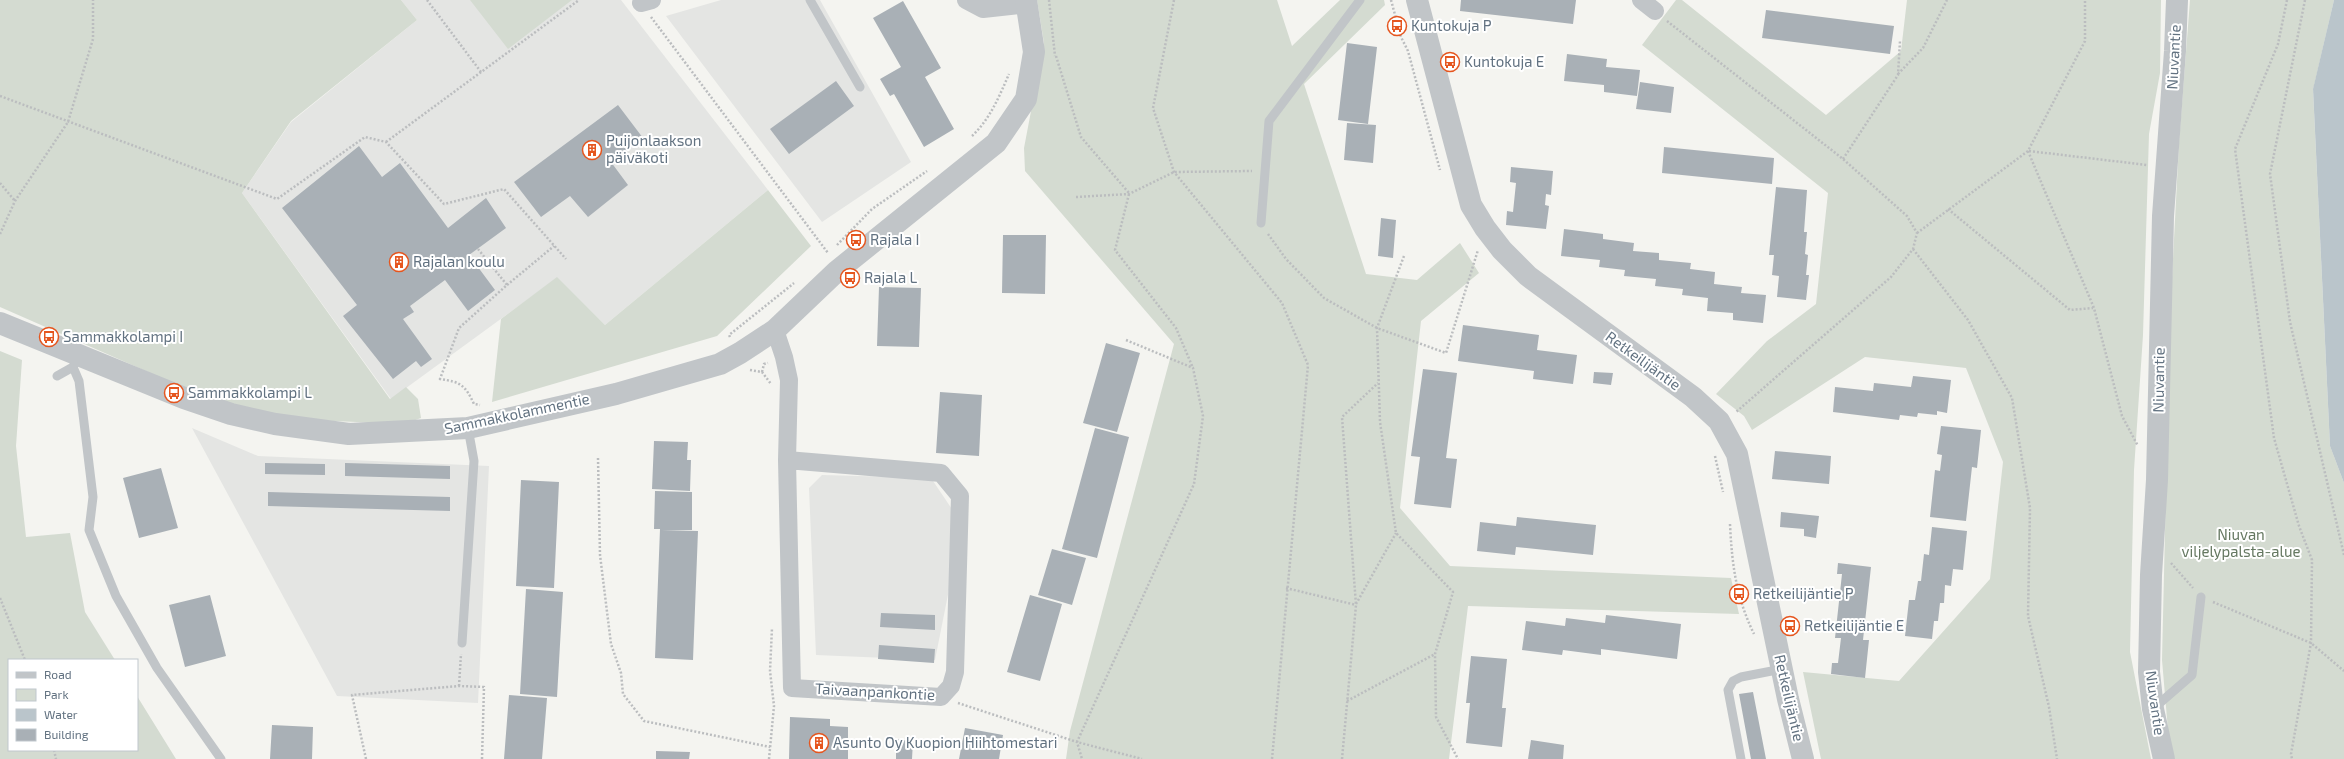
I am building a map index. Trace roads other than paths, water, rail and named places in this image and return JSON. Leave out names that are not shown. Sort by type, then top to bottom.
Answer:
[{"type":"street","points":[[775,330],[837,271],[996,143],[1026,99],[1034,52],[1027,2],[983,9],[966,0]]},
{"type":"street","name":"Retkeilijäntie","points":[[1417,0],[1469,198],[1485,228],[1502,250],[1528,276],[1693,397],[1720,421],[1737,454],[1782,669],[1803,759]]},
{"type":"street","points":[[1641,0],[1655,11]]},
{"type":"street","name":"Niuvantie","points":[[2164,759],[2153,709],[2149,672],[2151,575],[2157,480],[2163,216],[2175,51],[2177,0]]},
{"type":"street","name":"Sammakkolammentie","points":[[0,323],[76,361],[231,414],[274,424],[349,434],[468,428],[616,394],[720,364],[775,330]]},
{"type":"street","name":"Taivaanpankontie","points":[[775,330],[784,357],[789,380],[787,460],[792,688],[941,697],[951,686],[955,672],[960,496],[941,473],[787,460]]},
{"type":"lane","points":[[810,0],[860,87]]},
{"type":"lane","points":[[1261,223],[1269,121],[1360,0]]},
{"type":"lane","points":[[57,376],[76,361],[93,497],[89,530],[116,596],[158,668],[221,759]]},
{"type":"lane","points":[[462,643],[474,461],[468,428]]},
{"type":"lane","points":[[2153,709],[2192,675],[2201,597]]},
{"type":"lane","points":[[1741,759],[1728,690],[1733,681],[1741,677],[1782,669]]},
{"type":"water","points":[[2334,0],[2344,0],[2344,483],[2330,446],[2313,89]]},
{"type":"place","name":"Kuntokuja P","points":[[1397,26]]},
{"type":"place","name":"Kuntokuja E","points":[[1450,62]]},
{"type":"place","name":"Puijonlaakson päiväkoti","points":[[592,150]]},
{"type":"place","name":"Rajala I","points":[[856,240]]},
{"type":"place","name":"Rajalan koulu","points":[[399,262]]},
{"type":"place","name":"Rajala L","points":[[850,278]]},
{"type":"place","name":"Sammakkolampi I","points":[[49,337]]},
{"type":"place","name":"Sammakkolampi L","points":[[174,393]]},
{"type":"place","name":"Retkeilijäntie P","points":[[1739,594]]},
{"type":"place","name":"Retkeilijäntie E","points":[[1790,626]]},
{"type":"place","name":"Asunto Oy Kuopion Hiihtomestari","points":[[819,743]]},
{"type":"park label","name":"Niuvan viljelypalsta-alue","points":[[2241,544]]}]
